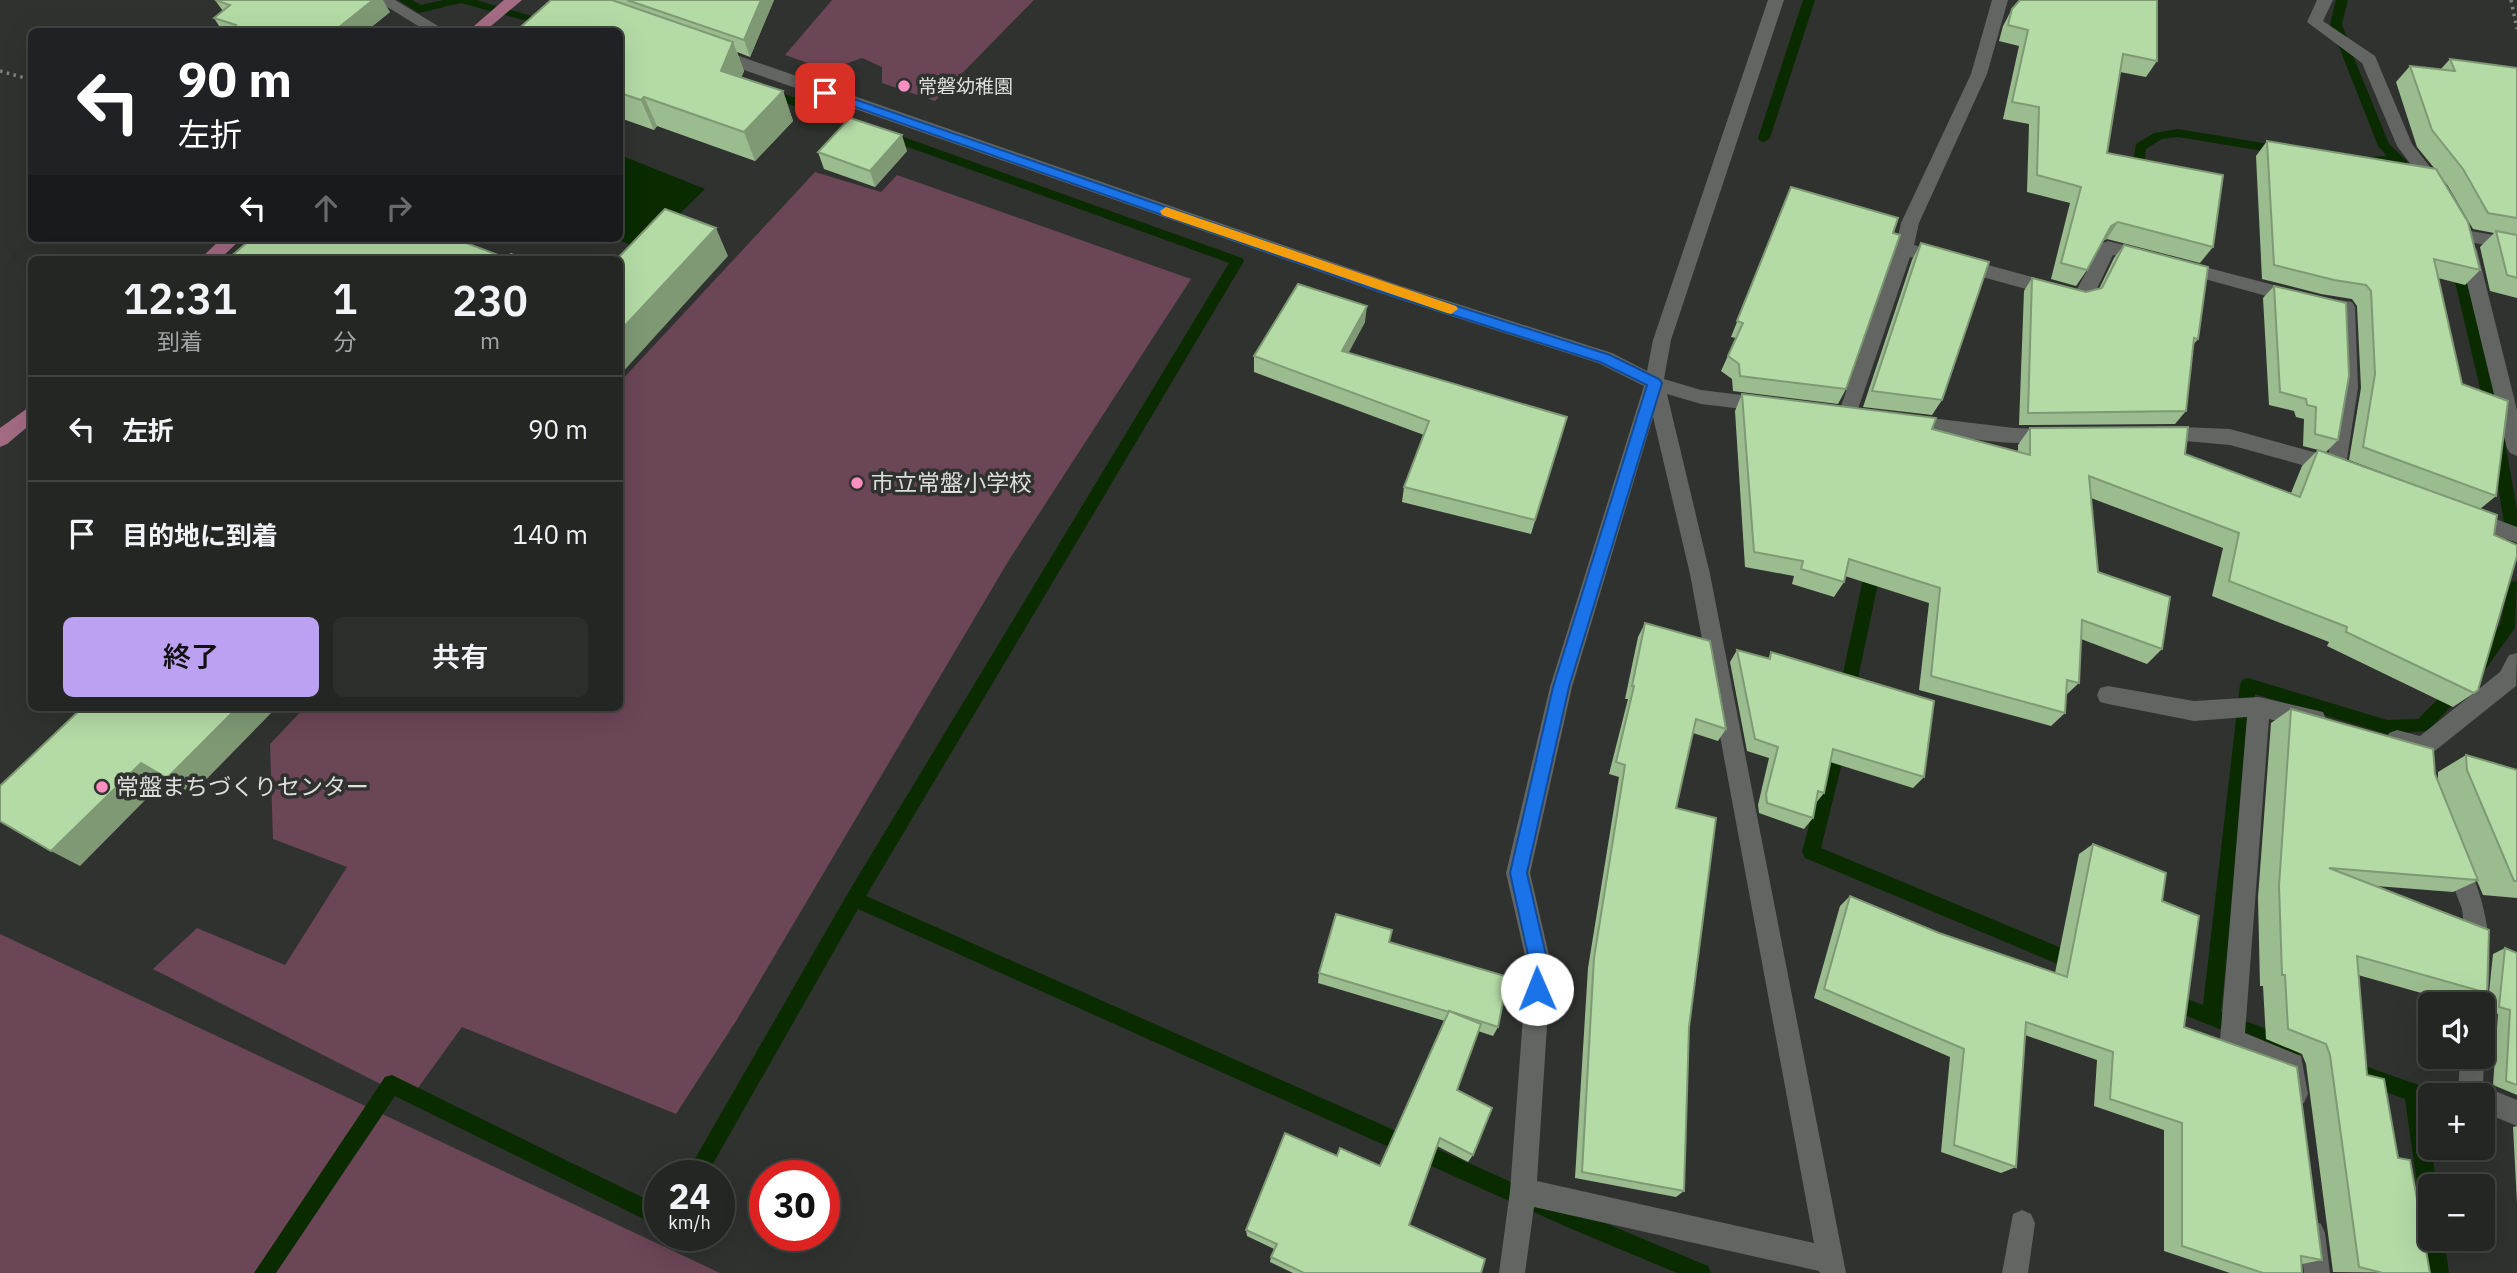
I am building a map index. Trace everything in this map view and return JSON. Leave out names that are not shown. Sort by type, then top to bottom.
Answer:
[{"type":"main road","points":[[479,28],[514,0]]},
{"type":"main road","points":[[212,256],[228,242]]},
{"type":"main road","points":[[0,439],[28,415]]},
{"type":"street","points":[[384,0],[434,28]]},
{"type":"street","points":[[1512,1273],[1523,1191],[1539,964],[1518,873],[1561,687],[1654,383],[1662,340],[1776,0]]},
{"type":"street","points":[[2000,0],[1979,74],[1910,223],[1904,249],[1840,414],[2014,435],[2067,434]]},
{"type":"street","points":[[2325,0],[2315,22],[2369,60],[2405,146],[2446,202]]},
{"type":"street","points":[[697,48],[1395,291],[1605,358],[1654,383],[1701,397],[1780,407]]},
{"type":"street","points":[[2517,245],[2462,231],[2517,449]]},
{"type":"street","points":[[1904,249],[2077,296],[2086,294],[2108,247],[2320,303],[2346,307],[2349,388],[2336,466]]},
{"type":"street","points":[[1523,1191],[1832,1266],[1700,574],[1654,383]]},
{"type":"street","points":[[2134,433],[2230,437],[2357,474]]},
{"type":"street","points":[[2454,511],[2517,536]]},
{"type":"street","points":[[2423,747],[2508,679],[2517,662]]},
{"type":"street","points":[[2108,695],[2193,710],[2275,708],[2342,726]]},
{"type":"street","points":[[2259,707],[2232,1040],[2292,1065],[2299,1121]]},
{"type":"street","points":[[2369,733],[2423,747]]},
{"type":"street","points":[[2423,747],[2424,774]]},
{"type":"street","points":[[2445,836],[2474,909],[2479,950],[2476,992]]},
{"type":"street","points":[[2495,1104],[2517,1113]]},
{"type":"street","points":[[2308,1204],[2317,1273]]},
{"type":"street","points":[[2015,1273],[2022,1223]]},
{"type":"path","points":[[2511,0],[2517,29]]},
{"type":"path","points":[[0,71],[28,79]]},
{"type":"shaded area","name":"常磐幼稚園","points":[[832,0],[1034,0],[935,101],[882,83],[882,67],[862,58],[828,70],[785,55]]},
{"type":"shaded area","points":[[623,156],[705,189],[643,250],[623,242]]},
{"type":"shaded area","name":"市立常盤小学校","points":[[815,172],[881,192],[897,175],[1191,279],[1009,560],[736,1021],[676,1114],[462,1027],[410,1099],[153,969],[197,928],[285,965],[347,867],[273,839],[270,744],[301,711],[623,711],[623,379]]},
{"type":"shaded area","points":[[0,934],[644,1237],[644,1251],[673,1251],[720,1273],[0,1273]]},
{"type":"building","points":[[215,0],[373,0],[338,28],[233,28],[236,25],[214,18],[230,5]]},
{"type":"building","points":[[551,0],[612,0],[733,42],[721,71],[783,91],[744,132],[644,97],[641,100],[623,94],[623,28],[520,28]]},
{"type":"building","points":[[627,0],[761,0],[744,40]]},
{"type":"building","points":[[2020,0],[2157,0],[2157,61],[2123,54],[2107,153],[2223,175],[2213,247],[2118,222],[2111,226],[2087,270],[2061,263],[2081,187],[2037,175],[2039,107],[2012,102],[2028,30],[2008,25],[2012,9]]},
{"type":"building","points":[[2450,59],[2517,68],[2517,218],[2488,213],[2463,169],[2432,130],[2410,66],[2455,71]]},
{"type":"building","points":[[850,118],[902,135],[870,171],[818,152]]},
{"type":"building","points":[[2267,141],[2436,169],[2468,222],[2480,270],[2434,259],[2462,384],[2508,401],[2496,496],[2363,447],[2375,374],[2371,291],[2366,285],[2274,265]]},
{"type":"building","points":[[1791,187],[1898,218],[1893,233],[1900,235],[1846,389],[1740,376],[1739,364],[1728,356],[1743,323],[1737,321]]},
{"type":"building","points":[[665,209],[716,228],[623,328],[623,256],[620,256]]},
{"type":"building","points":[[2496,231],[2517,235],[2517,278],[2507,275]]},
{"type":"building","points":[[247,242],[464,242],[501,256],[231,256]]},
{"type":"building","points":[[1921,243],[1989,262],[1942,400],[1872,391]]},
{"type":"building","points":[[2124,245],[2208,267],[2198,339],[2194,338],[2186,411],[2028,413],[2032,278],[2086,292],[2102,288]]},
{"type":"building","points":[[1298,284],[1367,306],[1342,351],[1567,417],[1535,520],[1404,487],[1429,421],[1254,356]]},
{"type":"building","points":[[2274,286],[2346,303],[2349,376],[2338,440],[2315,434],[2316,407],[2307,405],[2306,399],[2280,392]]},
{"type":"building","points":[[1742,394],[1936,418],[1932,429],[2030,455],[2030,428],[2188,427],[2185,454],[2300,497],[2318,450],[2497,515],[2494,535],[2517,545],[2517,556],[2478,690],[2474,693],[2346,632],[2347,627],[2229,581],[2239,533],[2089,476],[2098,572],[2170,597],[2162,649],[2082,620],[2079,683],[2067,680],[2065,713],[1931,676],[1940,588],[1849,559],[1844,582],[1801,569],[1803,561],[1754,552]]},
{"type":"building","points":[[1645,623],[1710,641],[1726,729],[1696,719],[1676,808],[1716,818],[1689,1027],[1684,1191],[1582,1172],[1594,958],[1625,765],[1616,762]]},
{"type":"building","points":[[1737,650],[1770,659],[1771,652],[1934,701],[1924,777],[1833,749],[1824,793],[1818,791],[1813,818],[1767,803],[1766,794],[1778,747],[1755,739]]},
{"type":"building","points":[[2291,709],[2433,749],[2435,774],[2478,880],[2329,868],[2489,930],[2487,992],[2357,956],[2367,1075],[2384,1079],[2398,1158],[2410,1160],[2418,1205],[2418,1251],[2426,1251],[2430,1273],[2383,1273],[2359,1267],[2330,1055],[2326,1044],[2288,1029],[2285,975],[2282,975],[2279,886]]},
{"type":"building","name":"常盤まちづくりセンター","points":[[79,711],[234,711],[167,778],[141,763],[51,851],[0,821],[0,786]]},
{"type":"building","points":[[2466,755],[2517,770],[2517,881],[2514,881],[2467,770]]},
{"type":"building","points":[[2093,844],[2166,873],[2162,901],[2199,916],[2184,1027],[2297,1067],[2322,1260],[2301,1256],[2302,1273],[2263,1273],[2182,1246],[2182,1123],[2110,1099],[2113,1052],[2026,1022],[2016,1167],[1954,1145],[1964,1049],[1824,989],[1850,896],[1939,933],[2067,977]]},
{"type":"building","points":[[1336,914],[1392,930],[1389,942],[1508,977],[1498,1027],[1319,973]]},
{"type":"building","points":[[2505,948],[2517,953],[2517,1085],[2506,1081],[2510,1010],[2499,1007]]},
{"type":"building","points":[[1449,1011],[1481,1024],[1457,1090],[1492,1108],[1473,1155],[1440,1138],[1409,1225],[1485,1259],[1481,1273],[1304,1273],[1271,1257],[1277,1244],[1246,1230],[1285,1133],[1337,1156],[1340,1148],[1380,1166]]},
{"type":"waterway","points":[[404,0],[419,9],[459,0]]},
{"type":"waterway","points":[[463,0],[568,28]]},
{"type":"waterway","points":[[1764,138],[1809,0]]},
{"type":"waterway","points":[[2342,0],[2336,24],[2384,146],[2398,159]]},
{"type":"waterway","points":[[767,92],[797,103]]},
{"type":"waterway","points":[[2136,181],[2140,147],[2162,135],[2178,133],[2281,150]]},
{"type":"waterway","points":[[854,899],[1237,261],[884,134]]},
{"type":"waterway","points":[[2369,161],[2398,159]]},
{"type":"waterway","points":[[2398,159],[2403,164]]},
{"type":"waterway","points":[[2458,265],[2493,414]]},
{"type":"waterway","points":[[2497,436],[2517,554]]},
{"type":"waterway","points":[[1846,697],[1874,565]]},
{"type":"waterway","points":[[2476,669],[2507,628],[2517,587]]},
{"type":"waterway","points":[[2211,1017],[2248,685],[2387,727],[2422,726],[2459,689]]},
{"type":"waterway","points":[[1839,743],[1811,852],[2077,963]]},
{"type":"waterway","points":[[704,1160],[854,899]]},
{"type":"waterway","points":[[854,899],[1574,1220],[1701,1273]]},
{"type":"waterway","points":[[2169,1001],[2211,1017]]},
{"type":"waterway","points":[[2211,1017],[2292,1048]]},
{"type":"waterway","points":[[2365,1075],[2414,1093],[2426,1174]]},
{"type":"waterway","points":[[264,1273],[392,1084],[644,1209]]},
{"type":"waterway","points":[[2436,1251],[2439,1273]]},
{"type":"slow traffic","points":[[1166,211],[1451,309]]},
{"type":"place","name":"常磐幼稚園","points":[[904,86]]},
{"type":"place","name":"市立常盤小学校","points":[[857,483]]},
{"type":"place","name":"常盤まちづくりセンター","points":[[102,787]]},
{"type":"route","points":[[825,93],[1395,291],[1605,358],[1654,383],[1561,687],[1518,873],[1539,964],[1537,989]]}]
